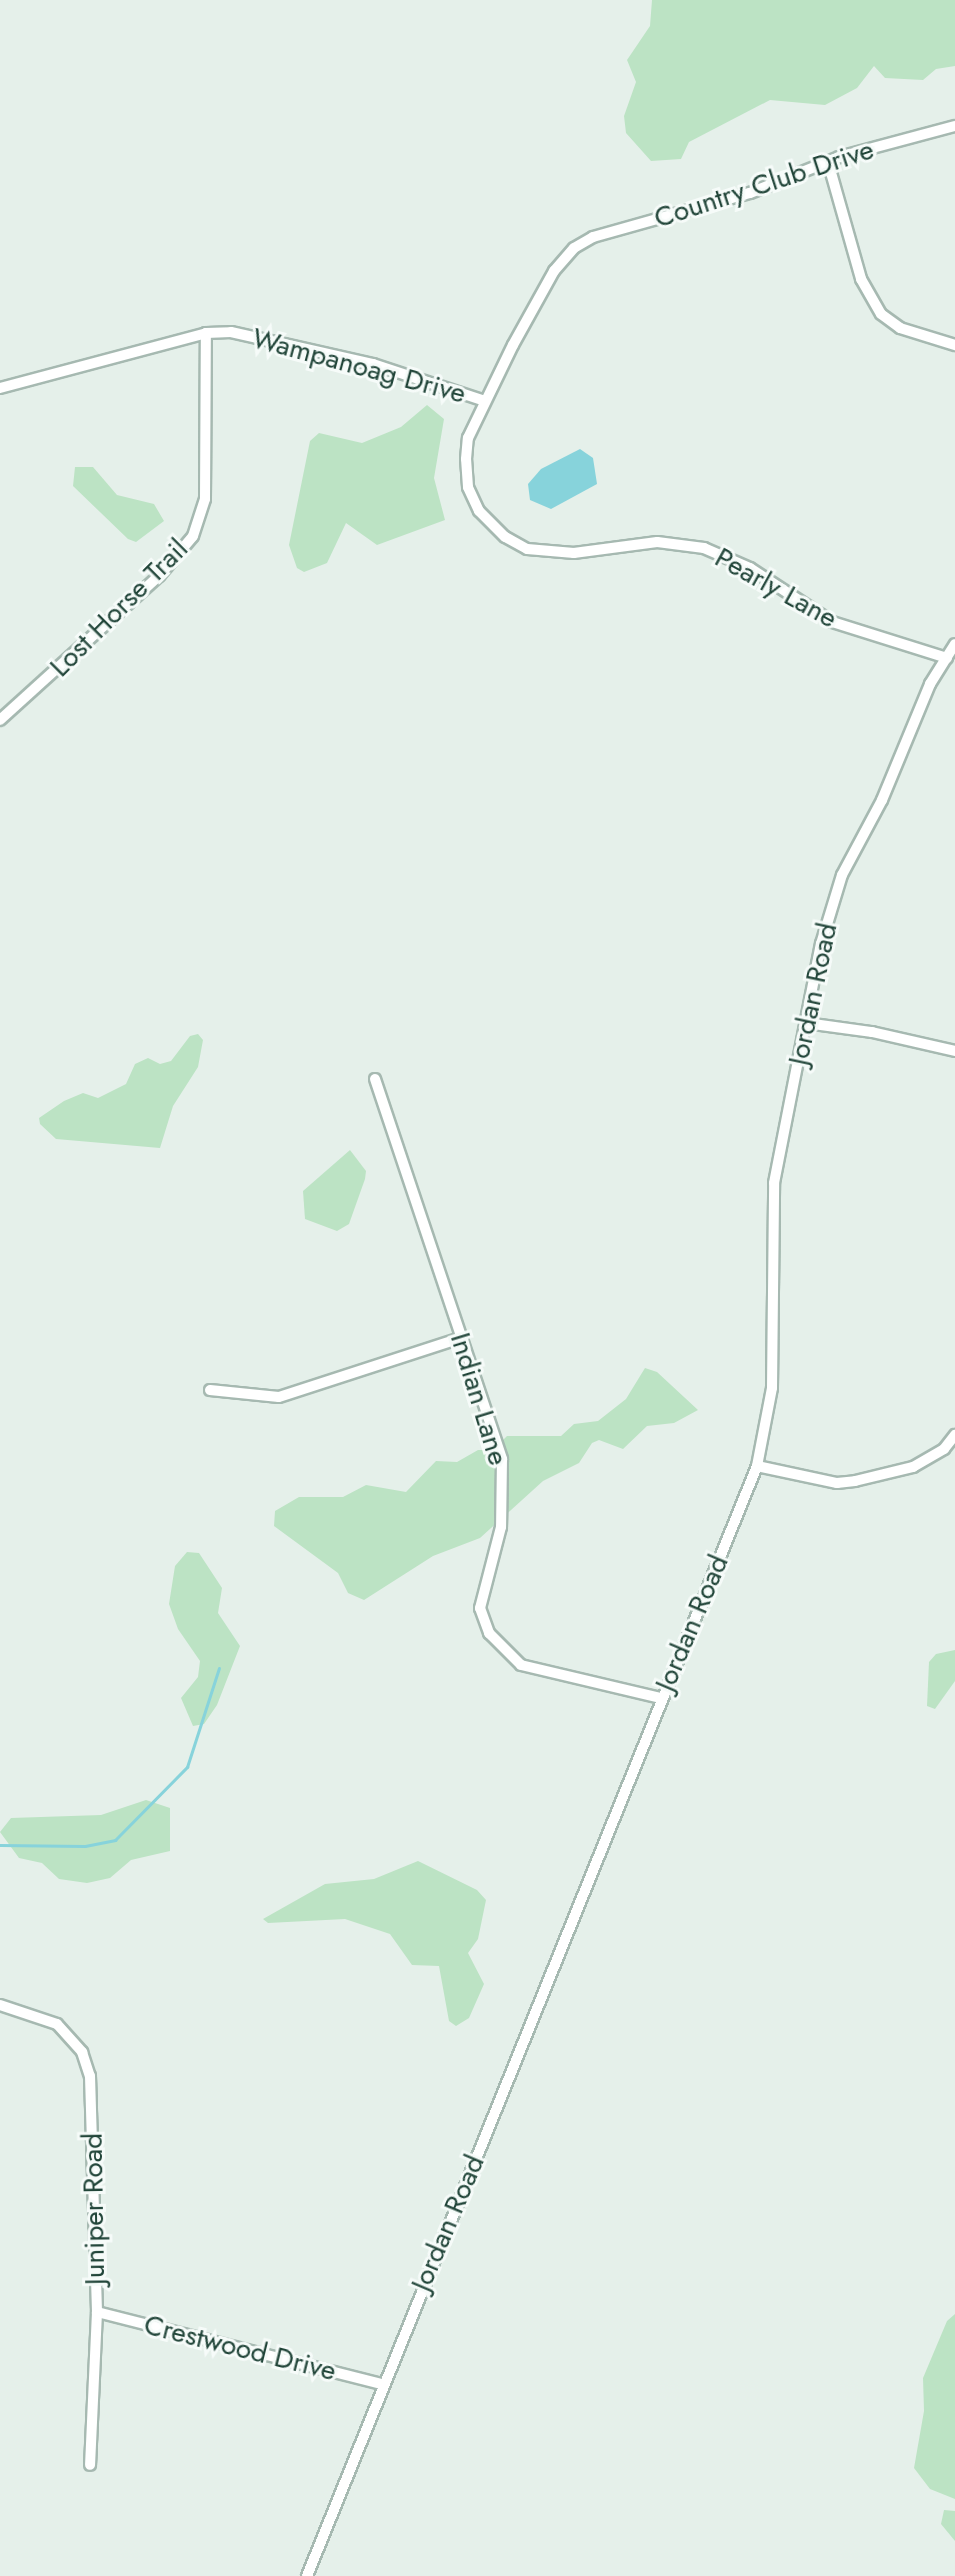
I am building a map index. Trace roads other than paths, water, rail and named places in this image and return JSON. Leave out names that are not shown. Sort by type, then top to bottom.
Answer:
[{"type":"street","name":"Country Club Drive","points":[[574,248],[593,237],[750,193],[828,162],[955,126]]},
{"type":"street","points":[[828,162],[861,279],[881,314],[900,328],[955,345]]},
{"type":"street","name":"Pearly Lane","points":[[574,248],[544,287],[468,438],[468,487],[487,522],[515,543],[551,553],[632,543],[704,548],[750,568],[832,622],[947,658]]},
{"type":"street","name":"Wampanoag Drive","points":[[0,388],[206,333],[292,343],[419,376],[485,401]]},
{"type":"street","name":"Lost Horse Trail","points":[[0,720],[159,576],[193,536],[205,499],[206,333]]},
{"type":"street","name":"Jordan Road","points":[[307,2576],[382,2384],[581,1908],[661,1698],[757,1466],[772,1388],[774,1183],[821,944],[842,875],[955,644]]},
{"type":"street","points":[[806,1023],[955,1051]]},
{"type":"street","name":"Indian Lane","points":[[375,1079],[461,1338],[504,1482],[501,1527],[480,1608],[489,1633],[521,1665],[661,1698]]},
{"type":"street","points":[[210,1390],[279,1397],[461,1338]]},
{"type":"street","points":[[757,1466],[837,1483],[855,1481],[913,1467],[944,1449],[955,1435]]},
{"type":"street","name":"Juniper Road","points":[[0,2005],[57,2024],[78,2044],[90,2076],[97,2312],[90,2465]]},
{"type":"street","name":"Crestwood Drive","points":[[97,2312],[382,2384]]},
{"type":"water","points":[[580,449],[593,458],[597,484],[551,509],[530,500],[528,484],[541,469]]},
{"type":"waterway","points":[[0,1845],[85,1846],[115,1840],[187,1767],[219,1668]]}]
